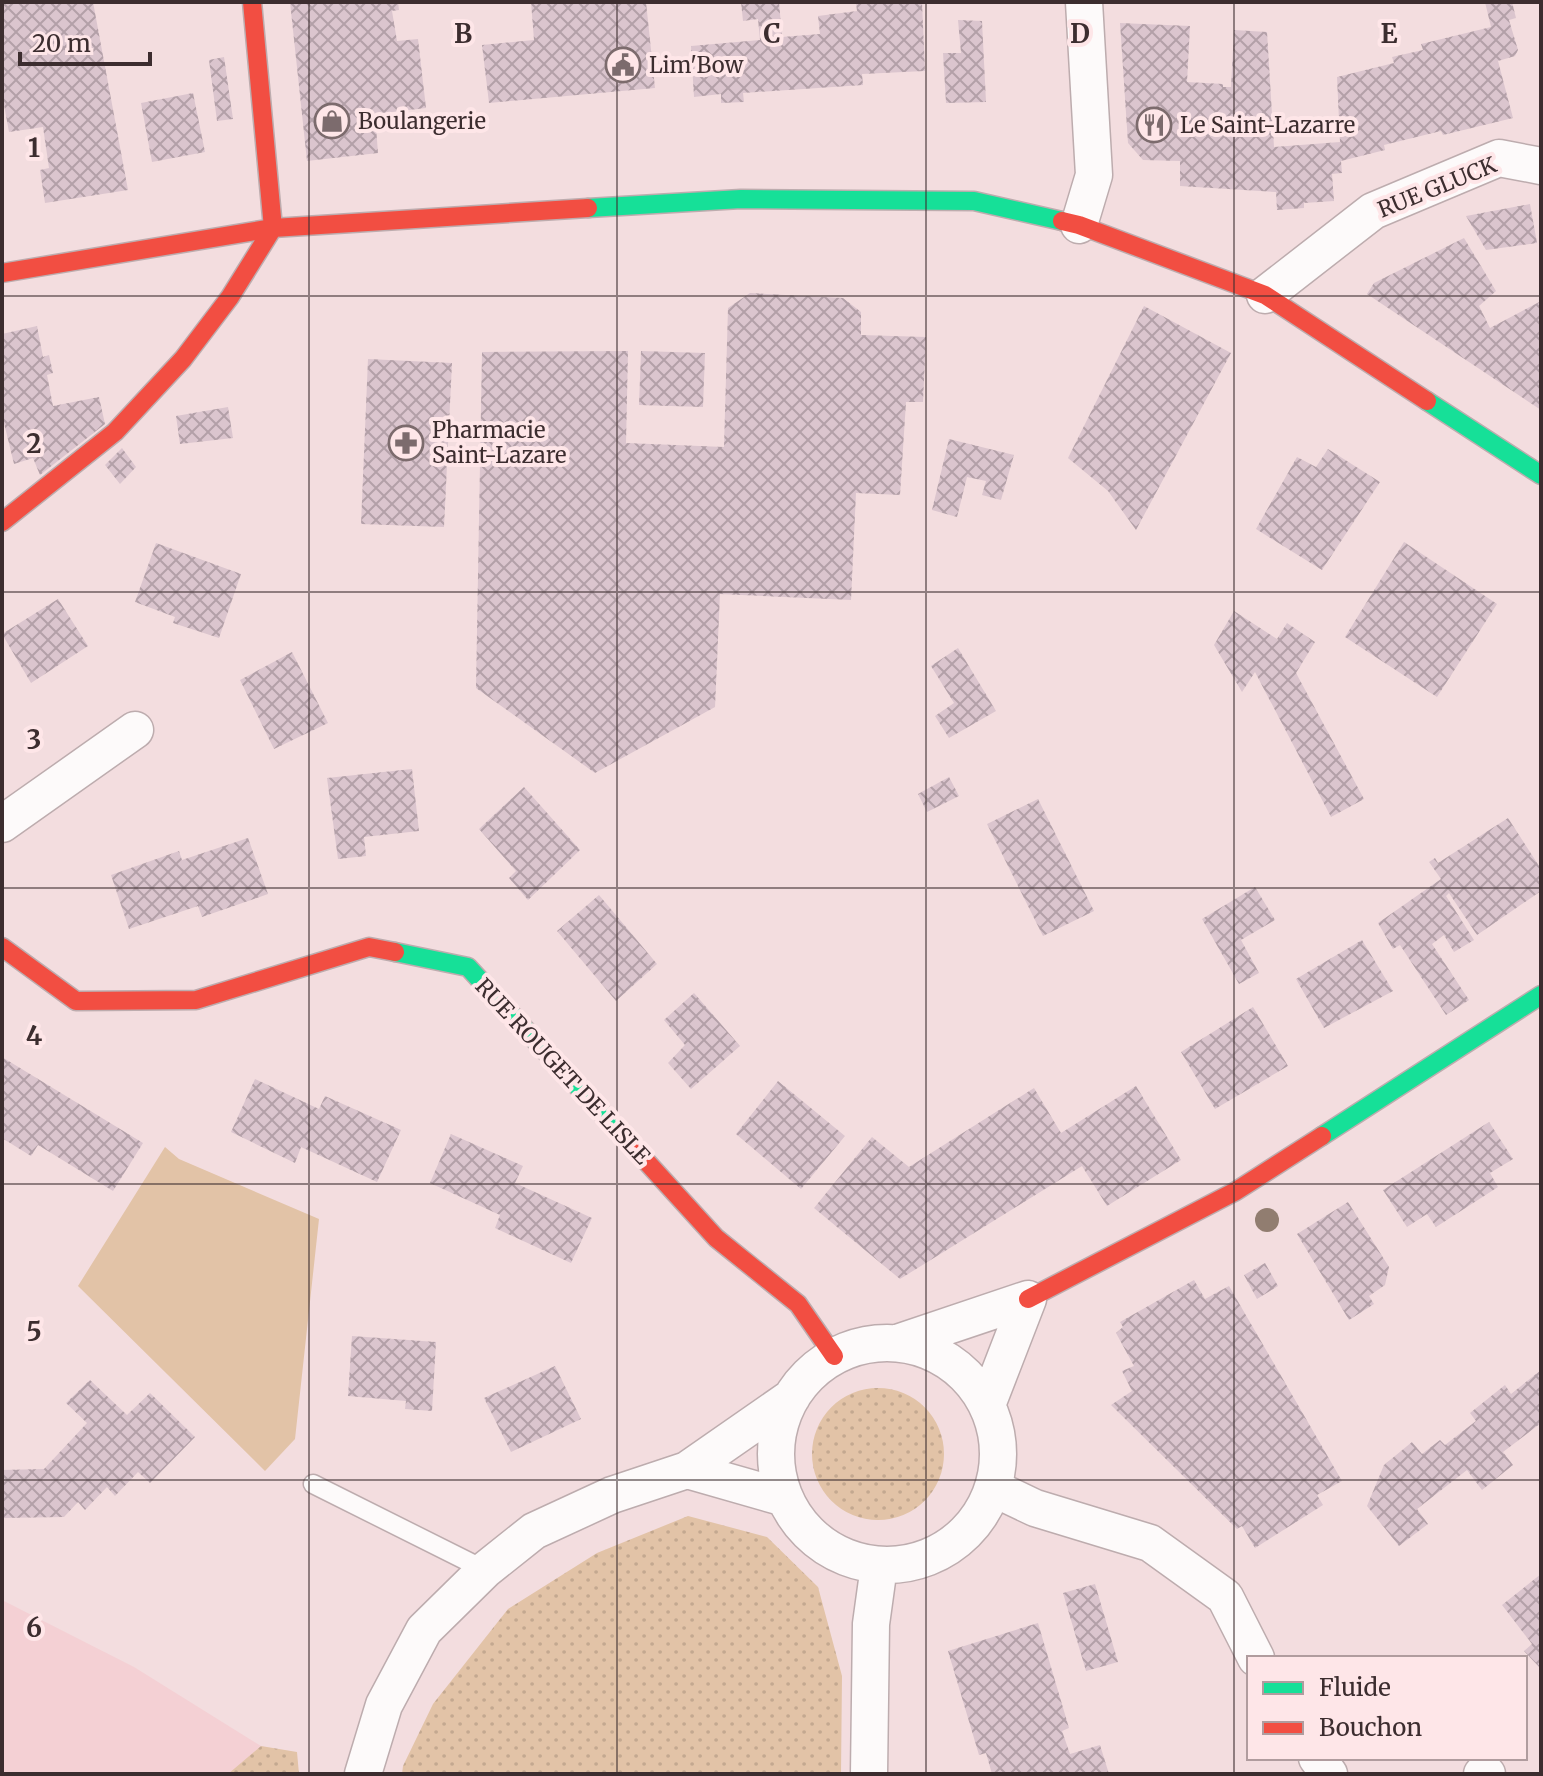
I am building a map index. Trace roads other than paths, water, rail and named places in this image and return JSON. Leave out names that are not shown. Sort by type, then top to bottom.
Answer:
[{"type":"street","points":[[2,522],[115,432],[183,359],[230,297],[273,228],[252,2]]},
{"type":"street","points":[[1079,225],[1094,175],[1084,2]]},
{"type":"street","name":"RUE GLUCK","points":[[1265,295],[1373,211],[1499,158],[1541,166]]},
{"type":"street","points":[[2,273],[273,228],[741,199],[974,201],[1079,225],[1265,295],[1541,475]]},
{"type":"street","points":[[2,824],[135,730]]},
{"type":"street","name":"RUE ROUGET DE LISLE","points":[[2,947],[76,1001],[196,1000],[369,947],[468,967],[716,1238],[798,1304],[834,1356]]},
{"type":"street","points":[[897,1343],[933,1353],[964,1374],[987,1405],[996,1432],[998,1460],[993,1488],[976,1521],[950,1547],[916,1562],[879,1566],[849,1559],[822,1545],[800,1524],[785,1498],[776,1464],[779,1429],[792,1397],[807,1378],[834,1356],[859,1346],[897,1343],[1028,1299],[1236,1191],[1541,995]]},
{"type":"street","points":[[987,1405],[1028,1299]]},
{"type":"street","points":[[363,1774],[384,1705],[424,1630],[485,1570],[534,1531],[612,1495],[687,1470],[792,1397]]},
{"type":"street","points":[[687,1470],[785,1498]]},
{"type":"street","points":[[993,1488],[1035,1508],[1150,1543],[1225,1597],[1255,1656]]},
{"type":"street","points":[[869,1774],[871,1624],[879,1566]]},
{"type":"lane","points":[[313,1484],[485,1570]]},
{"type":"place","name":"Lim'Bow","points":[[623,65]]},
{"type":"place","name":"Boulangerie","points":[[332,121]]},
{"type":"place","name":"Le Saint-Lazarre","points":[[1154,125]]},
{"type":"place","name":"Pharmacie Saint-Lazare","points":[[406,443]]}]
